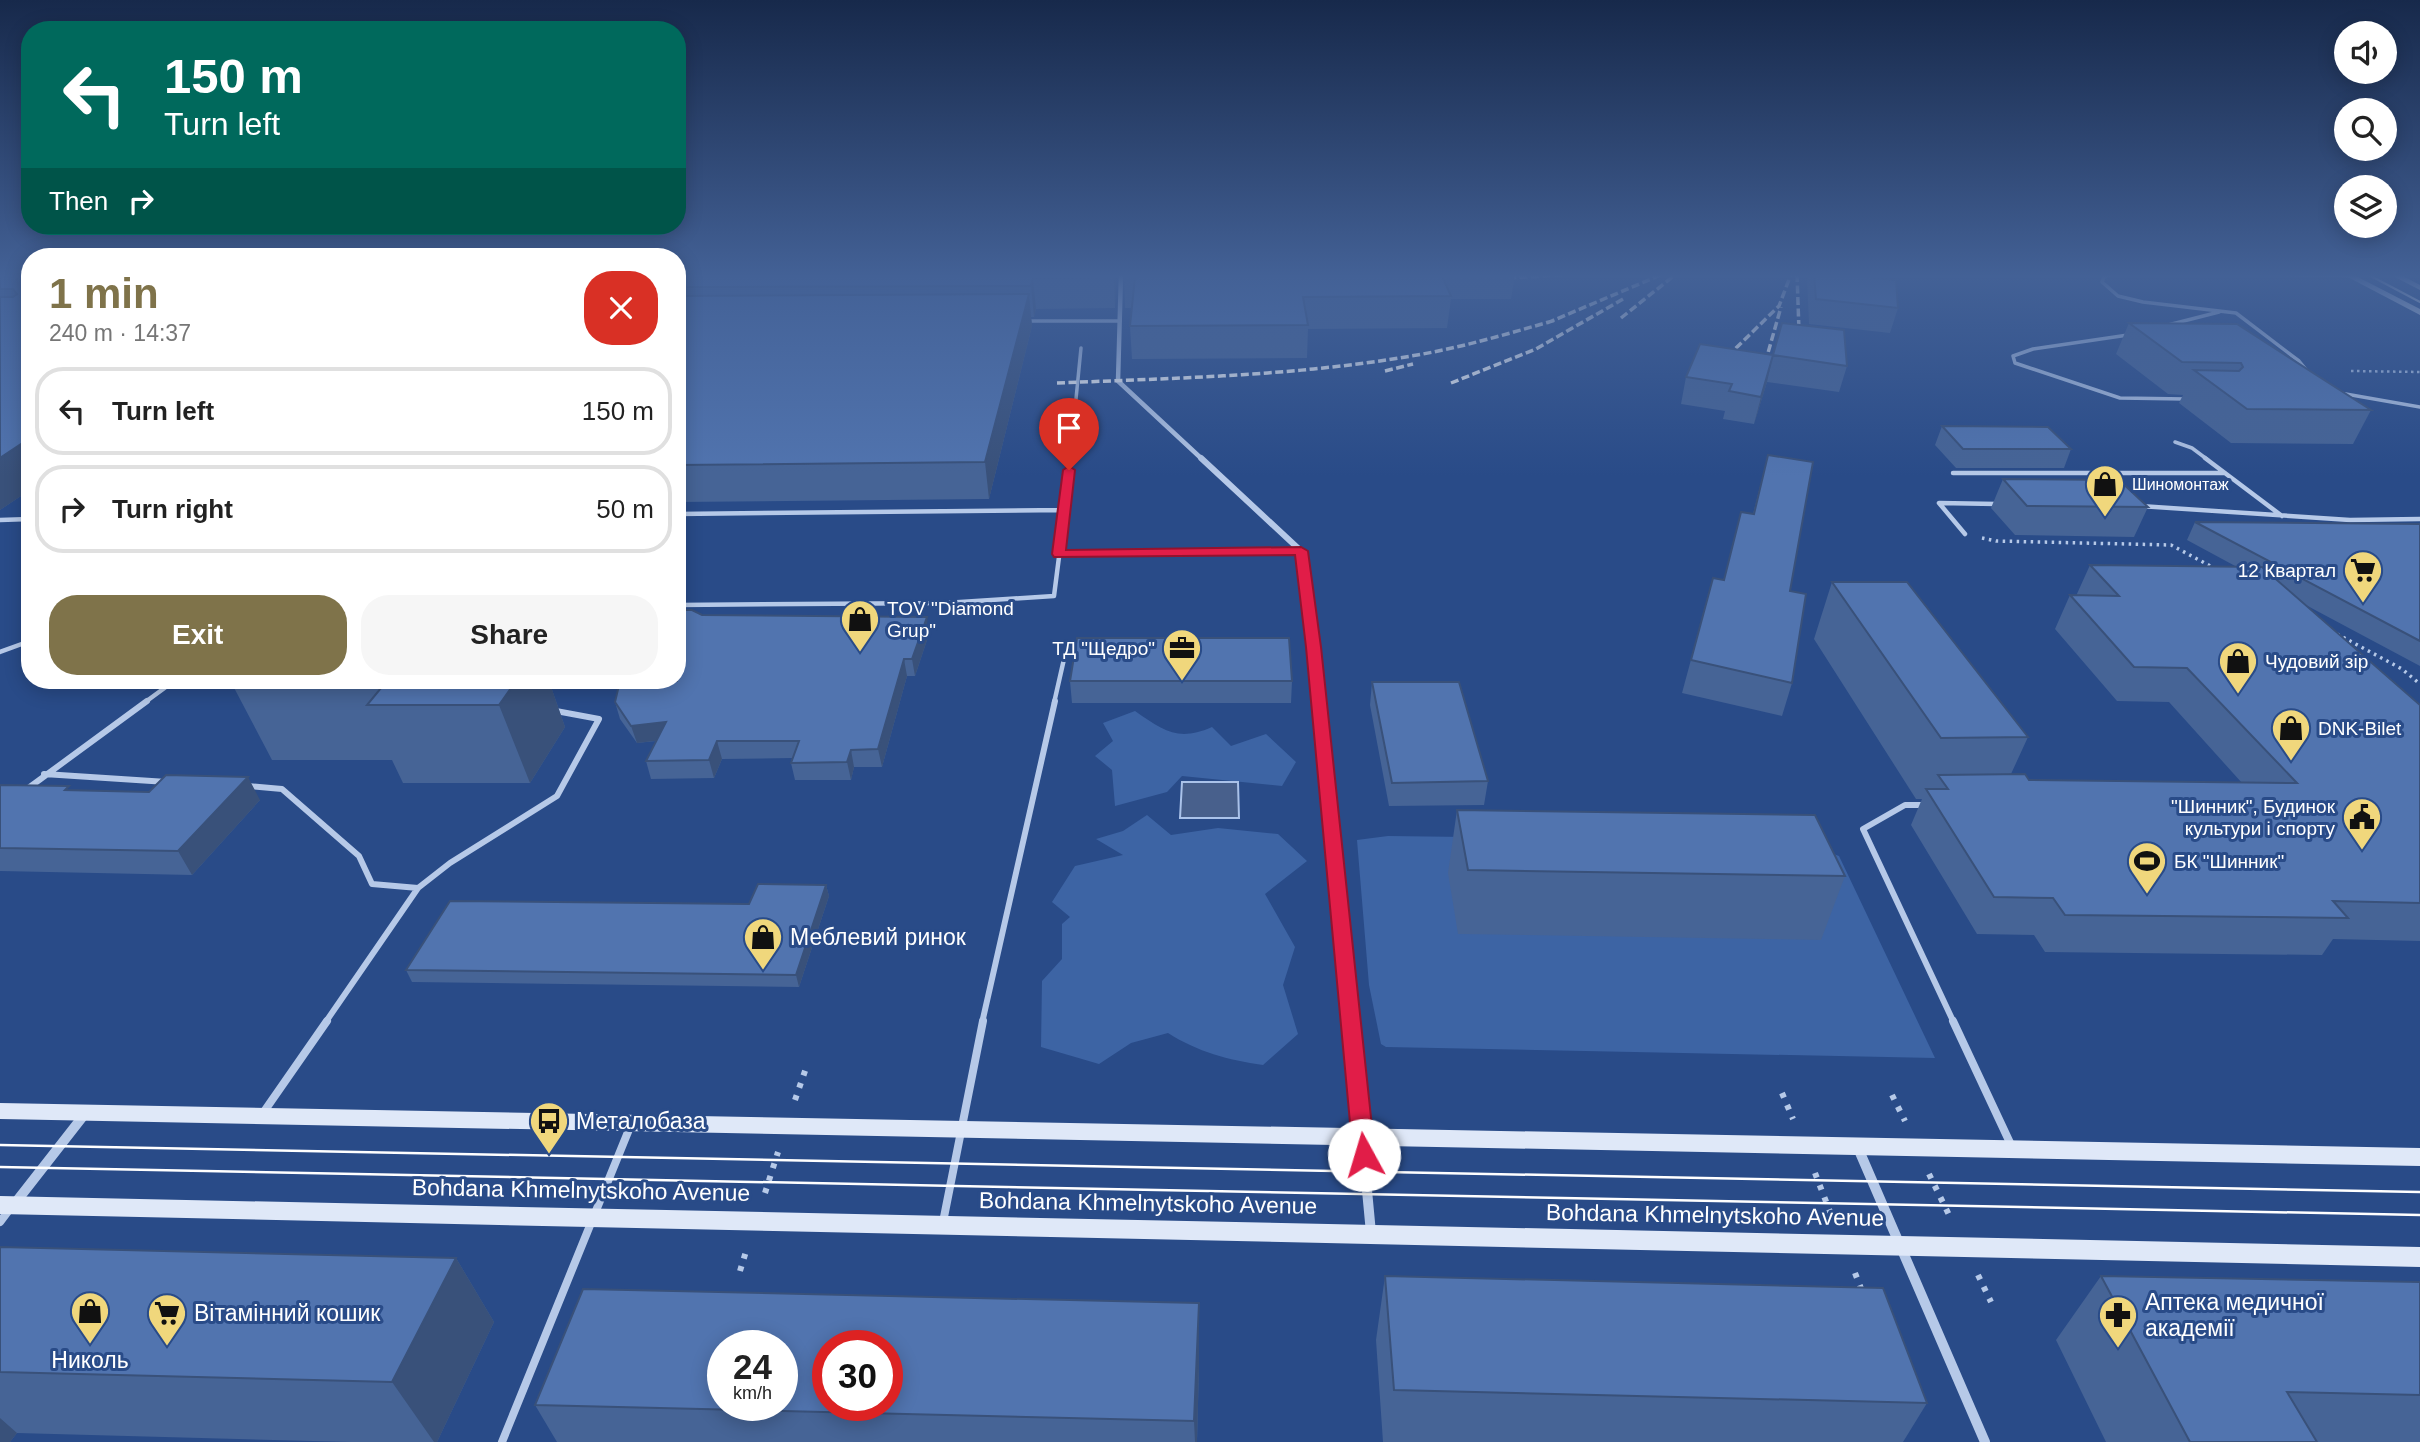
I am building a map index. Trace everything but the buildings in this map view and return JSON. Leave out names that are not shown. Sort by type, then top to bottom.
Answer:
[{"type":"main road","points":[[0,1111],[2420,1157]]},
{"type":"main road","name":"Bohdana Khmelnytskoho Avenue","points":[[4,1211],[593,1216],[2420,1257]]},
{"type":"street","points":[[1119,341],[1118,381],[1301,551],[1314,647]]},
{"type":"street","points":[[4,1211],[86,1113]]},
{"type":"street","points":[[1362,1138],[1371,1234]]},
{"type":"street","points":[[1858,1147],[1985,1442]]},
{"type":"lane","points":[[2084,341],[2033,349],[2013,356],[2015,363],[2120,398],[2197,399]]},
{"type":"lane","points":[[2273,341],[2299,361],[2316,381]]},
{"type":"lane","points":[[686,605],[945,603],[1054,596],[1081,348]]},
{"type":"lane","points":[[2338,393],[2420,407]]},
{"type":"lane","points":[[2175,442],[2192,448],[2282,516]]},
{"type":"lane","points":[[1953,473],[2225,473]]},
{"type":"lane","points":[[1965,534],[1939,503],[2008,504]]},
{"type":"lane","points":[[2131,505],[2282,516],[2420,519]]},
{"type":"lane","points":[[686,514],[1065,510]]},
{"type":"lane","points":[[0,520],[21,519]]},
{"type":"lane","points":[[1059,554],[1301,551]]},
{"type":"lane","points":[[0,652],[21,644]]},
{"type":"lane","points":[[1314,647],[1362,1138]]},
{"type":"lane","points":[[942,1225],[971,1073],[1064,659]]},
{"type":"lane","points":[[18,797],[44,774],[163,689]]},
{"type":"lane","points":[[261,1116],[418,888],[450,863],[557,796],[599,719],[547,709]]},
{"type":"lane","points":[[44,774],[176,782]]},
{"type":"lane","points":[[242,786],[282,789],[359,856],[372,884],[418,888]]},
{"type":"lane","points":[[1932,805],[1905,805],[1863,829],[2014,1150]]},
{"type":"lane","points":[[502,1442],[631,1123]]},
{"type":"path","points":[[2307,371],[2420,372]]},
{"type":"path","points":[[1965,534],[1996,541],[2171,545],[2220,571]]},
{"type":"path","points":[[2329,630],[2402,669],[2420,684]]},
{"type":"path","points":[[740,1271],[806,1068]]},
{"type":"path","points":[[1782,1093],[1865,1299]]},
{"type":"path","points":[[1892,1095],[1992,1302]]},
{"type":"shaded area","points":[[1135,711],[1163,729],[1180,734],[1190,734],[1212,727],[1231,746],[1266,734],[1296,762],[1282,786],[1182,776],[1167,792],[1115,806],[1112,770],[1095,756],[1113,741],[1103,723]]},
{"type":"shaded area","points":[[1182,782],[1238,782],[1239,818],[1180,818]]},
{"type":"shaded area","points":[[1147,815],[1171,835],[1218,828],[1278,834],[1307,861],[1265,894],[1295,947],[1283,985],[1298,1034],[1263,1065],[1214,1054],[1168,1033],[1131,1043],[1099,1064],[1041,1047],[1042,981],[1062,959],[1062,924],[1070,917],[1052,902],[1075,866],[1123,855],[1096,839],[1123,831]]},
{"type":"shaded area","points":[[1388,836],[1798,841],[1839,856],[1935,1058],[1386,1047],[1381,1044],[1369,985],[1357,840]]},
{"type":"tram line","points":[[0,1145],[2420,1192]]},
{"type":"tram line","points":[[0,1167],[2420,1215]]},
{"type":"railway","points":[[1057,383],[1327,368],[1417,355],[1478,341]]},
{"type":"railway","points":[[1451,383],[1549,341]]},
{"type":"railway","points":[[1724,368],[1743,341]]},
{"type":"railway","points":[[1762,374],[1771,341]]},
{"type":"railway","points":[[1385,371],[1413,364]]},
{"type":"place","name":"Шиномонтаж","points":[[2105,518]]},
{"type":"place","name":"12 Квартал","points":[[2363,604]]},
{"type":"place","name":"TOV \"Diamond Grup\"","points":[[860,653]]},
{"type":"place","name":"ТД \"Щедро\"","points":[[1182,682]]},
{"type":"place","name":"Чудовий зір","points":[[2238,695]]},
{"type":"place","name":"DNK-Bilet","points":[[2291,762]]},
{"type":"place","name":"\"Шинник\", Будинок культури і спорту","points":[[2362,851]]},
{"type":"place","name":"БК \"Шинник\"","points":[[2147,895]]},
{"type":"place","name":"Меблевий ринок","points":[[763,971]]},
{"type":"place","name":"Металобаза","points":[[549,1155]]},
{"type":"place","name":"Николь","points":[[90,1345]]},
{"type":"place","name":"Вітамінний кошик","points":[[167,1347]]},
{"type":"place","name":"Аптека медичної академії","points":[[2118,1349]]},
{"type":"route","points":[[1069,470],[1059,554],[1301,551],[1314,647],[1364,1155]]}]
